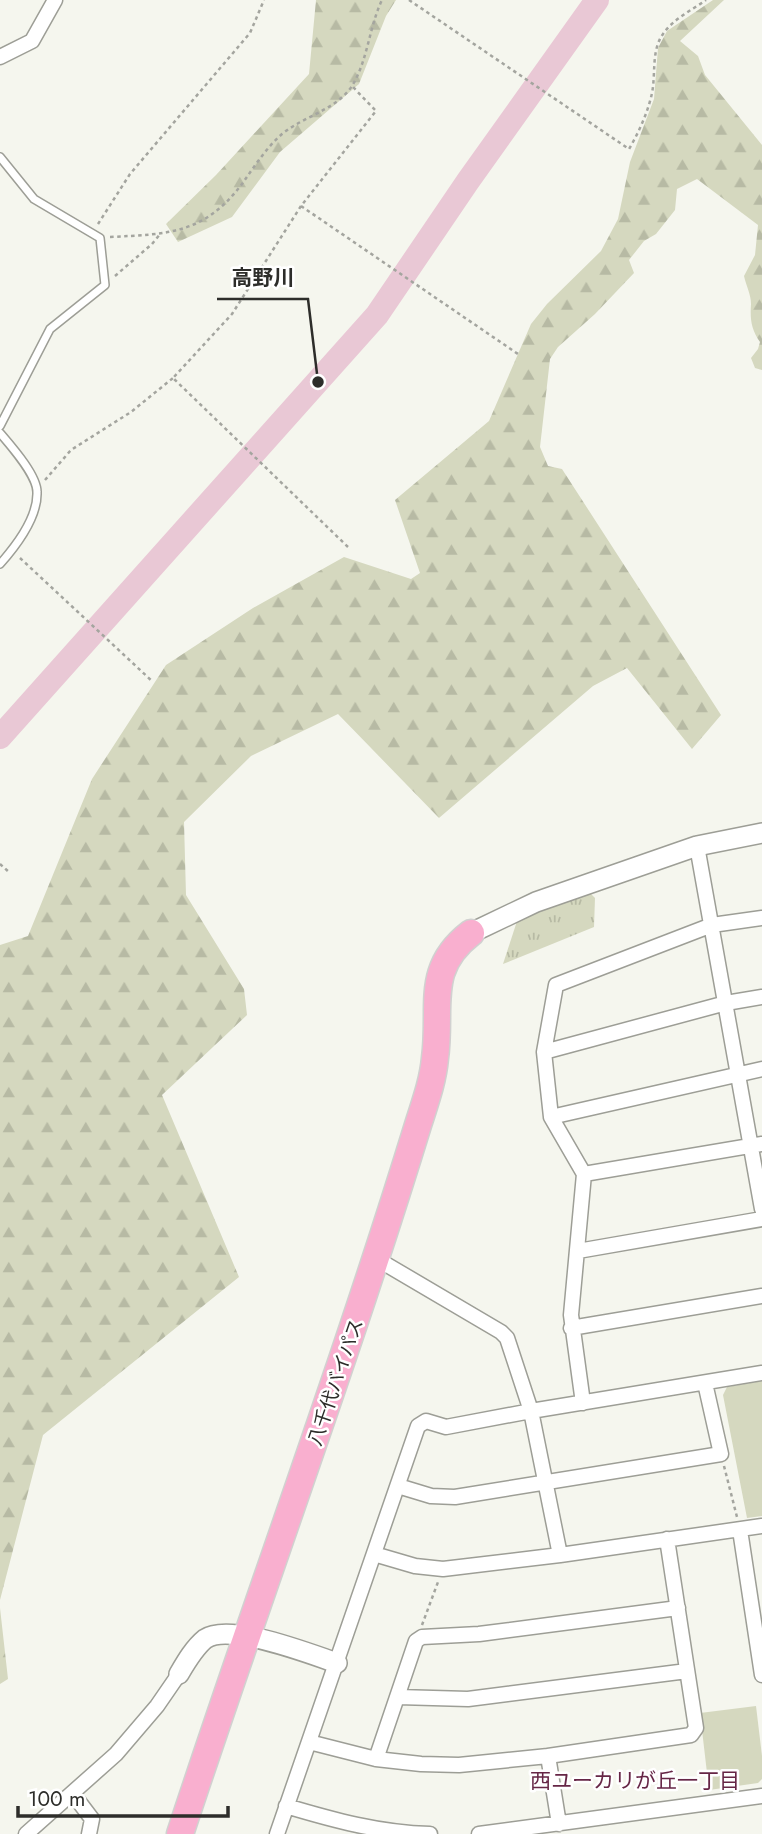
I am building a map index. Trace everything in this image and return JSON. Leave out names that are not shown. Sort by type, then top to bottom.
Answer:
[{"type":"highway","name":"八千代バイパス","points":[[180,1834],[377,1259],[419,1121],[435,1062],[439,975],[455,945],[471,933]]},
{"type":"street","points":[[0,57],[32,40],[55,0]]},
{"type":"street","points":[[471,933],[536,902],[697,846],[762,833]]},
{"type":"street","points":[[697,846],[738,1073],[756,1144],[762,1209]]},
{"type":"street","points":[[583,1403],[571,1328],[584,1174],[551,1117],[544,1052],[556,985],[712,925],[762,918]]},
{"type":"street","points":[[544,1052],[726,1003],[762,998]]},
{"type":"street","points":[[551,1117],[762,1069]]},
{"type":"street","points":[[584,1174],[756,1144]]},
{"type":"street","points":[[579,1251],[762,1219]]},
{"type":"street","points":[[377,1259],[501,1332],[512,1348],[531,1411],[560,1555]]},
{"type":"street","points":[[571,1328],[762,1296]]},
{"type":"street","points":[[276,1834],[418,1426],[426,1421],[446,1427],[762,1373]]},
{"type":"street","points":[[398,1486],[431,1496],[455,1497],[721,1454],[705,1383]]},
{"type":"street","points":[[374,1554],[415,1566],[443,1569],[762,1526]]},
{"type":"street","points":[[740,1530],[762,1675]]},
{"type":"street","points":[[309,1742],[376,1759],[459,1765],[548,1756],[691,1735],[696,1728],[667,1539]]},
{"type":"street","points":[[376,1759],[416,1641],[422,1637],[479,1634],[678,1608]]},
{"type":"street","points":[[26,1834],[116,1754],[157,1706],[197,1647],[207,1638],[224,1634],[248,1637],[337,1663]]},
{"type":"street","points":[[398,1697],[468,1699],[687,1671]]},
{"type":"street","points":[[548,1756],[559,1824]]},
{"type":"street","points":[[73,1794],[92,1819],[89,1834]]},
{"type":"street","points":[[479,1834],[762,1796]]},
{"type":"street","points":[[286,1806],[342,1822],[401,1834],[430,1834]]},
{"type":"lane","points":[[0,156],[34,199],[100,238],[105,285],[50,329],[0,426]]},
{"type":"lane","points":[[0,433],[20,455],[38,490],[35,511],[12,551],[0,564]]},
{"type":"path","points":[[92,232],[130,174],[250,33],[264,0]]},
{"type":"path","points":[[100,238],[161,233],[197,225],[219,211],[266,150],[282,134],[326,109],[352,86],[382,0]]},
{"type":"path","points":[[409,0],[629,149],[652,95],[655,50],[662,35],[671,25],[706,0]]},
{"type":"path","points":[[38,490],[71,450],[131,412],[173,378],[232,314],[300,206],[376,111],[352,86]]},
{"type":"path","points":[[300,206],[518,354]]},
{"type":"path","points":[[105,285],[161,233]]},
{"type":"path","points":[[173,378],[348,547]]},
{"type":"path","points":[[12,551],[153,682]]},
{"type":"path","points":[[0,864],[10,873]]},
{"type":"path","points":[[721,1454],[740,1530]]},
{"type":"path","points":[[416,1641],[439,1578]]},
{"type":"green space","points":[[316,0],[396,0],[386,16],[359,84],[280,152],[232,217],[178,242],[166,224],[216,175],[309,74]]},
{"type":"green space","points":[[713,0],[724,0],[680,41],[698,56],[705,75],[762,145],[762,370],[755,368],[751,358],[760,342],[752,324],[751,301],[744,276],[755,255],[758,225],[697,179],[677,189],[675,210],[656,234],[644,241],[629,260],[634,273],[595,314],[558,347],[550,359],[540,447],[548,466],[562,469],[721,715],[692,749],[627,668],[593,686],[439,818],[338,714],[251,756],[184,822],[186,895],[244,989],[247,1015],[162,1095],[239,1277],[43,1435],[0,1600],[0,945],[28,936],[92,779],[166,665],[253,608],[344,557],[411,579],[420,573],[395,500],[489,421],[531,324],[547,304],[601,251],[618,219],[630,162],[654,99],[658,48],[667,31]]},
{"type":"green space","points":[[589,892],[595,898],[594,927],[503,964],[518,918]]},
{"type":"green space","points":[[762,1381],[762,1516],[747,1518],[723,1395],[727,1387]]},
{"type":"green space","points":[[0,1608],[8,1679],[0,1684]]},
{"type":"green space","points":[[756,1706],[762,1779],[758,1783],[709,1790],[700,1713]]},
{"type":"waterway","points":[[0,737],[377,315],[468,181],[597,0]]},
{"type":"place","name":"高野川","points":[[318,382]]},
{"type":"district","name":"西ユーカリが丘一丁目","points":[[635,1781]]}]
